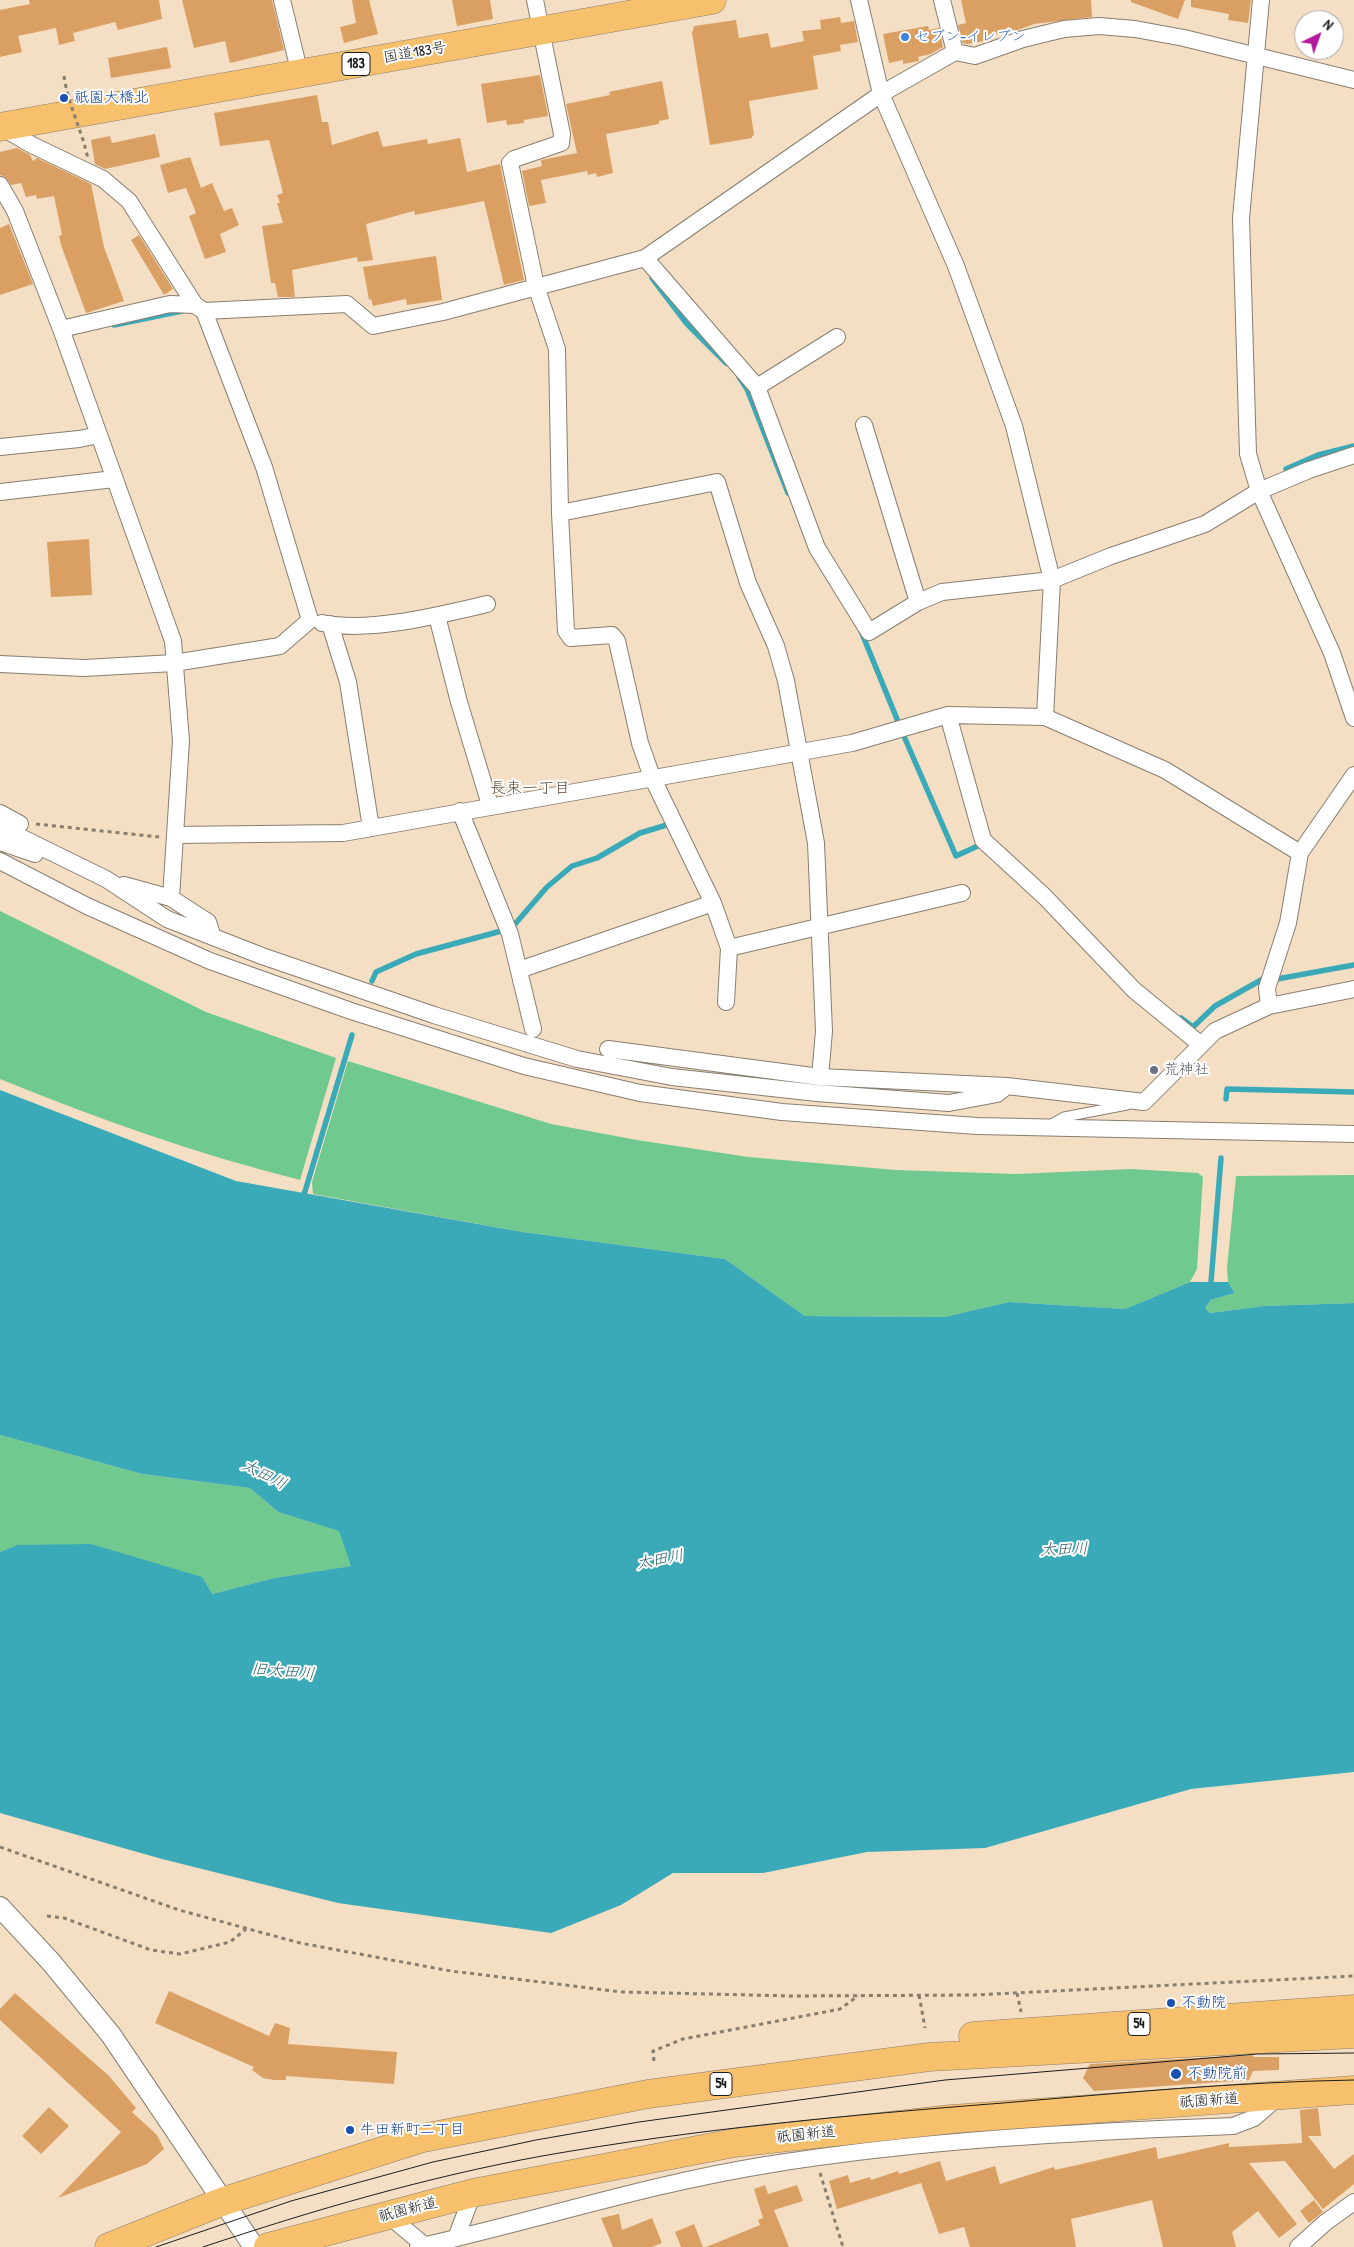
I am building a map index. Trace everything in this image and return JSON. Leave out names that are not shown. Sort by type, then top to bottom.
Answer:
[{"type":"highway","name":"国道183号","points":[[0,127],[712,0]]},
{"type":"highway","name":"54","points":[[929,2057],[970,2036],[1354,2009]]},
{"type":"highway","name":"54","points":[[109,2247],[224,2201],[422,2138],[648,2094],[929,2057],[1354,2034]]},
{"type":"highway","name":"祇園新道","points":[[268,2247],[473,2193],[734,2143],[1007,2127],[1280,2096],[1354,2090]]},
{"type":"street","points":[[282,0],[300,74]]},
{"type":"street","points":[[535,0],[562,134],[561,142],[514,159],[510,163],[536,286],[557,349],[560,513],[566,631],[571,638],[612,635],[617,641],[640,743],[652,777],[713,903],[729,948],[726,1002]]},
{"type":"street","points":[[859,0],[881,94],[956,266],[1014,426],[1052,580],[1045,717]]},
{"type":"street","points":[[942,0],[955,52]]},
{"type":"street","points":[[1261,0],[1254,55],[1242,218],[1248,454],[1259,491],[1332,653],[1354,718]]},
{"type":"street","points":[[61,329],[170,304],[200,308],[347,304],[373,326],[443,312],[645,258],[881,94],[955,52],[975,56],[1023,39],[1064,29],[1099,26],[1184,38],[1354,80]]},
{"type":"street","points":[[0,127],[32,145],[103,178],[129,200],[200,308],[264,467],[310,620]]},
{"type":"street","points":[[0,184],[15,211],[61,329],[172,641],[180,742],[171,898]]},
{"type":"street","points":[[645,258],[757,387],[817,548],[868,632],[918,602],[942,592],[1052,580],[1111,556],[1205,524],[1259,491],[1309,470],[1354,455]]},
{"type":"street","points":[[757,387],[836,337]]},
{"type":"street","points":[[864,425],[918,602]]},
{"type":"street","points":[[0,447],[79,439],[99,435]]},
{"type":"street","points":[[0,492],[114,479]]},
{"type":"street","points":[[560,513],[717,482],[748,583],[776,646],[786,681],[816,843],[824,1032],[820,1077]]},
{"type":"street","points":[[310,620],[330,624],[374,624],[438,616],[487,604]]},
{"type":"street","points":[[438,616],[459,702],[490,806]]},
{"type":"street","points":[[0,664],[84,668],[174,663],[280,646],[310,620]]},
{"type":"street","points":[[330,624],[348,682],[371,828]]},
{"type":"street","points":[[175,836],[343,833],[852,742],[948,715],[1045,717],[1165,770],[1300,853]]},
{"type":"street","points":[[948,715],[983,840],[1045,897],[1134,990],[1200,1044]]},
{"type":"street","points":[[1269,1006],[1267,988],[1288,923],[1300,853],[1354,775]]},
{"type":"street","points":[[460,811],[510,934],[533,1029]]},
{"type":"street","points":[[0,813],[23,823]]},
{"type":"street","points":[[0,826],[106,879],[128,896],[167,919],[434,1016],[577,1059],[662,1075],[817,1092],[949,1103],[997,1094],[1007,1086]]},
{"type":"street","points":[[0,842],[138,891],[171,898],[208,922],[213,937]]},
{"type":"street","points":[[0,861],[87,906],[210,961],[351,1011],[524,1066],[640,1093],[782,1112],[977,1126],[1354,1134]]},
{"type":"street","points":[[729,948],[962,893]]},
{"type":"street","points":[[519,970],[713,903]]},
{"type":"street","points":[[608,1049],[820,1077],[1007,1086],[1144,1102],[1215,1031],[1269,1006],[1354,989]]},
{"type":"street","points":[[0,1907],[50,1962],[111,2035],[254,2247]]},
{"type":"street","points":[[388,2215],[422,2246],[664,2184],[727,2172],[868,2151],[1007,2127]]},
{"type":"street","points":[[727,2172],[734,2143]]},
{"type":"street","points":[[456,2238],[473,2193]]},
{"type":"street","points":[[1298,2247],[1326,2222],[1354,2202]]},
{"type":"lane","points":[[1045,1127],[1064,1117],[1144,1102]]},
{"type":"path","points":[[64,76],[66,95],[85,143],[88,159]]},
{"type":"path","points":[[23,823],[175,836]]},
{"type":"path","points":[[0,1847],[179,1910],[300,1943],[451,1971],[622,1992],[859,1996],[920,1995],[1354,1976]]},
{"type":"path","points":[[47,1916],[64,1918],[151,1950],[180,1954],[230,1942],[246,1928]]},
{"type":"path","points":[[1017,1992],[1023,2020]]},
{"type":"path","points":[[920,1995],[925,2028]]},
{"type":"path","points":[[654,2061],[653,2051],[683,2039],[840,2009],[859,1996]]},
{"type":"path","points":[[819,2168],[843,2247]]},
{"type":"green space","points":[[0,911],[206,1012],[336,1058],[300,1180],[223,1159],[148,1135],[0,1079]]},
{"type":"green space","points":[[348,1061],[551,1124],[637,1140],[748,1157],[896,1170],[1016,1174],[1131,1169],[1198,1173],[1203,1177],[1197,1269],[1190,1282],[1125,1309],[1009,1302],[944,1317],[805,1316],[725,1259],[523,1232],[313,1194],[312,1182]]},
{"type":"green space","points":[[1354,1175],[1354,1303],[1264,1306],[1210,1313],[1205,1308],[1211,1300],[1235,1293],[1228,1282],[1227,1268],[1236,1176]]},
{"type":"green space","points":[[0,1435],[142,1474],[250,1488],[278,1512],[340,1531],[352,1566],[274,1578],[212,1594],[17,1545],[0,1552]]},
{"type":"water","points":[[0,1090],[236,1181],[523,1232],[725,1259],[805,1316],[944,1317],[1009,1302],[1125,1309],[1190,1282],[1228,1282],[1235,1293],[1211,1300],[1205,1308],[1210,1313],[1264,1306],[1354,1303],[1354,1772],[1191,1789],[985,1848],[867,1852],[763,1873],[673,1873],[621,1905],[551,1933],[338,1903],[162,1859],[0,1813],[0,1552],[17,1545],[91,1544],[202,1577],[212,1594],[274,1578],[351,1566],[339,1531],[278,1512],[250,1488],[142,1474],[0,1435]]},
{"type":"building","points":[[29,0],[159,0],[162,19],[118,30],[115,22],[73,33],[75,41],[59,45],[56,28],[18,36],[22,52],[0,57],[0,10],[30,4]]},
{"type":"building","points":[[182,0],[272,0],[284,50],[230,63],[225,41],[194,48]]},
{"type":"building","points":[[352,0],[369,0],[378,34],[344,43],[340,27],[356,23]]},
{"type":"building","points":[[452,0],[490,0],[493,19],[457,26]]},
{"type":"building","points":[[961,0],[1091,0],[1092,17],[1034,24],[1010,33],[992,35],[993,39],[990,40],[967,44],[963,43],[958,25],[966,23]]},
{"type":"building","points":[[1131,0],[1185,0],[1178,19],[1131,2]]},
{"type":"building","points":[[1191,0],[1251,0],[1248,23],[1228,20],[1229,14],[1191,7]]},
{"type":"building","points":[[840,17],[841,23],[854,21],[858,42],[840,45],[841,51],[813,56],[818,89],[749,101],[754,135],[752,138],[710,145],[692,33],[694,26],[736,20],[739,38],[768,33],[771,48],[804,41],[802,31],[821,29],[820,20]]},
{"type":"building","points":[[928,26],[929,30],[939,28],[943,47],[931,54],[918,57],[919,61],[903,64],[903,60],[889,63],[883,34]]},
{"type":"building","points":[[167,47],[171,68],[111,78],[108,58]]},
{"type":"building","points":[[540,75],[548,116],[524,120],[524,123],[507,125],[506,120],[487,123],[481,84]]},
{"type":"building","points":[[662,81],[669,119],[659,121],[659,124],[606,134],[613,173],[597,177],[596,173],[588,175],[587,171],[541,180],[546,203],[529,206],[522,171],[542,166],[541,160],[577,153],[566,104],[610,95],[609,92]]},
{"type":"building","points":[[317,95],[322,122],[328,122],[332,145],[378,131],[383,147],[427,139],[428,144],[460,138],[467,172],[500,164],[524,280],[504,285],[484,201],[415,215],[414,211],[366,224],[373,260],[358,262],[357,257],[292,270],[295,297],[278,297],[275,283],[271,283],[262,226],[283,223],[277,203],[280,203],[277,195],[283,193],[269,140],[220,146],[214,113]]},
{"type":"building","points":[[155,134],[160,157],[105,169],[95,164],[91,140],[110,136],[112,143]]},
{"type":"building","points":[[17,148],[30,155],[33,161],[37,158],[91,184],[104,247],[124,301],[86,313],[61,245],[59,236],[62,235],[54,196],[37,199],[36,195],[26,197],[21,183],[11,185],[5,177],[0,175],[0,152]]},
{"type":"building","points":[[190,157],[201,188],[212,183],[224,211],[232,208],[239,225],[220,234],[226,252],[205,259],[189,216],[196,213],[186,188],[168,193],[160,165]]},
{"type":"building","points":[[9,224],[33,284],[0,295],[0,228]]},
{"type":"building","points":[[139,235],[173,289],[164,295],[131,240]]},
{"type":"building","points":[[436,256],[442,300],[407,305],[406,299],[373,306],[371,299],[369,300],[363,267]]},
{"type":"building","points":[[89,539],[92,595],[51,597],[47,542]]},
{"type":"building","points":[[169,1991],[269,2036],[275,2023],[290,2028],[288,2044],[397,2052],[394,2084],[286,2076],[286,2080],[263,2078],[252,2070],[254,2067],[155,2023]]},
{"type":"building","points":[[15,1993],[109,2076],[136,2108],[132,2112],[157,2135],[164,2149],[147,2164],[58,2198],[121,2132],[0,2020],[0,2009]]},
{"type":"building","points":[[1252,2055],[1254,2057],[1279,2057],[1279,2070],[1253,2071],[1249,2080],[1094,2091],[1083,2078],[1090,2064]]},
{"type":"building","points":[[49,2107],[69,2126],[41,2154],[22,2136]]},
{"type":"building","points":[[1318,2108],[1321,2136],[1308,2136],[1334,2169],[1354,2154],[1354,2184],[1323,2209],[1285,2161],[1249,2163],[1297,2224],[1279,2238],[1258,2211],[1232,2232],[1236,2247],[1163,2247],[1152,2200],[1071,2219],[1076,2247],[970,2247],[964,2227],[939,2234],[921,2183],[837,2209],[829,2181],[848,2175],[850,2183],[870,2177],[871,2180],[898,2171],[899,2174],[940,2161],[946,2181],[995,2166],[1000,2184],[1054,2167],[1055,2170],[1156,2147],[1158,2159],[1229,2143],[1229,2147],[1302,2143],[1300,2110]]},
{"type":"building","points":[[765,2185],[768,2194],[797,2185],[803,2201],[774,2210],[789,2247],[706,2247],[760,2225],[758,2220],[763,2218],[754,2189]]},
{"type":"building","points":[[1314,2200],[1323,2212],[1309,2223],[1300,2211]]},
{"type":"building","points":[[619,2214],[622,2230],[652,2218],[662,2243],[652,2247],[613,2247],[601,2218]]},
{"type":"building","points":[[694,2224],[703,2247],[681,2247],[675,2232]]},
{"type":"waterway","points":[[652,278],[687,324],[726,363]]},
{"type":"waterway","points":[[114,325],[182,311]]},
{"type":"waterway","points":[[739,377],[747,389],[788,493]]},
{"type":"waterway","points":[[1286,469],[1318,455],[1354,446]]},
{"type":"waterway","points":[[861,631],[899,724]]},
{"type":"waterway","points":[[903,734],[956,856],[982,844]]},
{"type":"waterway","points":[[515,924],[547,887],[572,866],[597,858],[640,833],[670,824],[669,821]]},
{"type":"waterway","points":[[372,981],[376,972],[416,954],[505,930]]},
{"type":"waterway","points":[[1277,979],[1354,965]]},
{"type":"waterway","points":[[1181,1018],[1193,1027],[1215,1006],[1261,980]]},
{"type":"waterway","points":[[303,1198],[352,1035]]},
{"type":"waterway","points":[[1226,1099],[1227,1089],[1354,1092]]},
{"type":"waterway","points":[[1211,1282],[1221,1158]]},
{"type":"tram line","points":[[156,2247],[291,2201],[433,2162],[536,2140],[639,2122],[945,2080],[1257,2054],[1354,2053]]},
{"type":"tram line","points":[[203,2247],[329,2207],[413,2184],[499,2164],[599,2146],[830,2118],[1091,2095],[1222,2086],[1354,2080]]},
{"type":"place","name":"セブン-イレブン","points":[[905,37]]},
{"type":"place","name":"祇園大橋北","points":[[64,98]]},
{"type":"place","name":"荒神社","points":[[1154,1070]]},
{"type":"place","name":"不動院","points":[[1171,2003]]},
{"type":"place","name":"不動院前","points":[[1176,2074]]},
{"type":"place","name":"牛田新町二丁目","points":[[350,2130]]},
{"type":"district","name":"長束一丁目","points":[[530,789]]},
{"type":"water label","name":"太田川","points":[[264,1475]]},
{"type":"water label","name":"太田川","points":[[1064,1550]]},
{"type":"water label","name":"太田川","points":[[660,1560]]},
{"type":"water label","name":"旧太田川","points":[[283,1672]]}]
